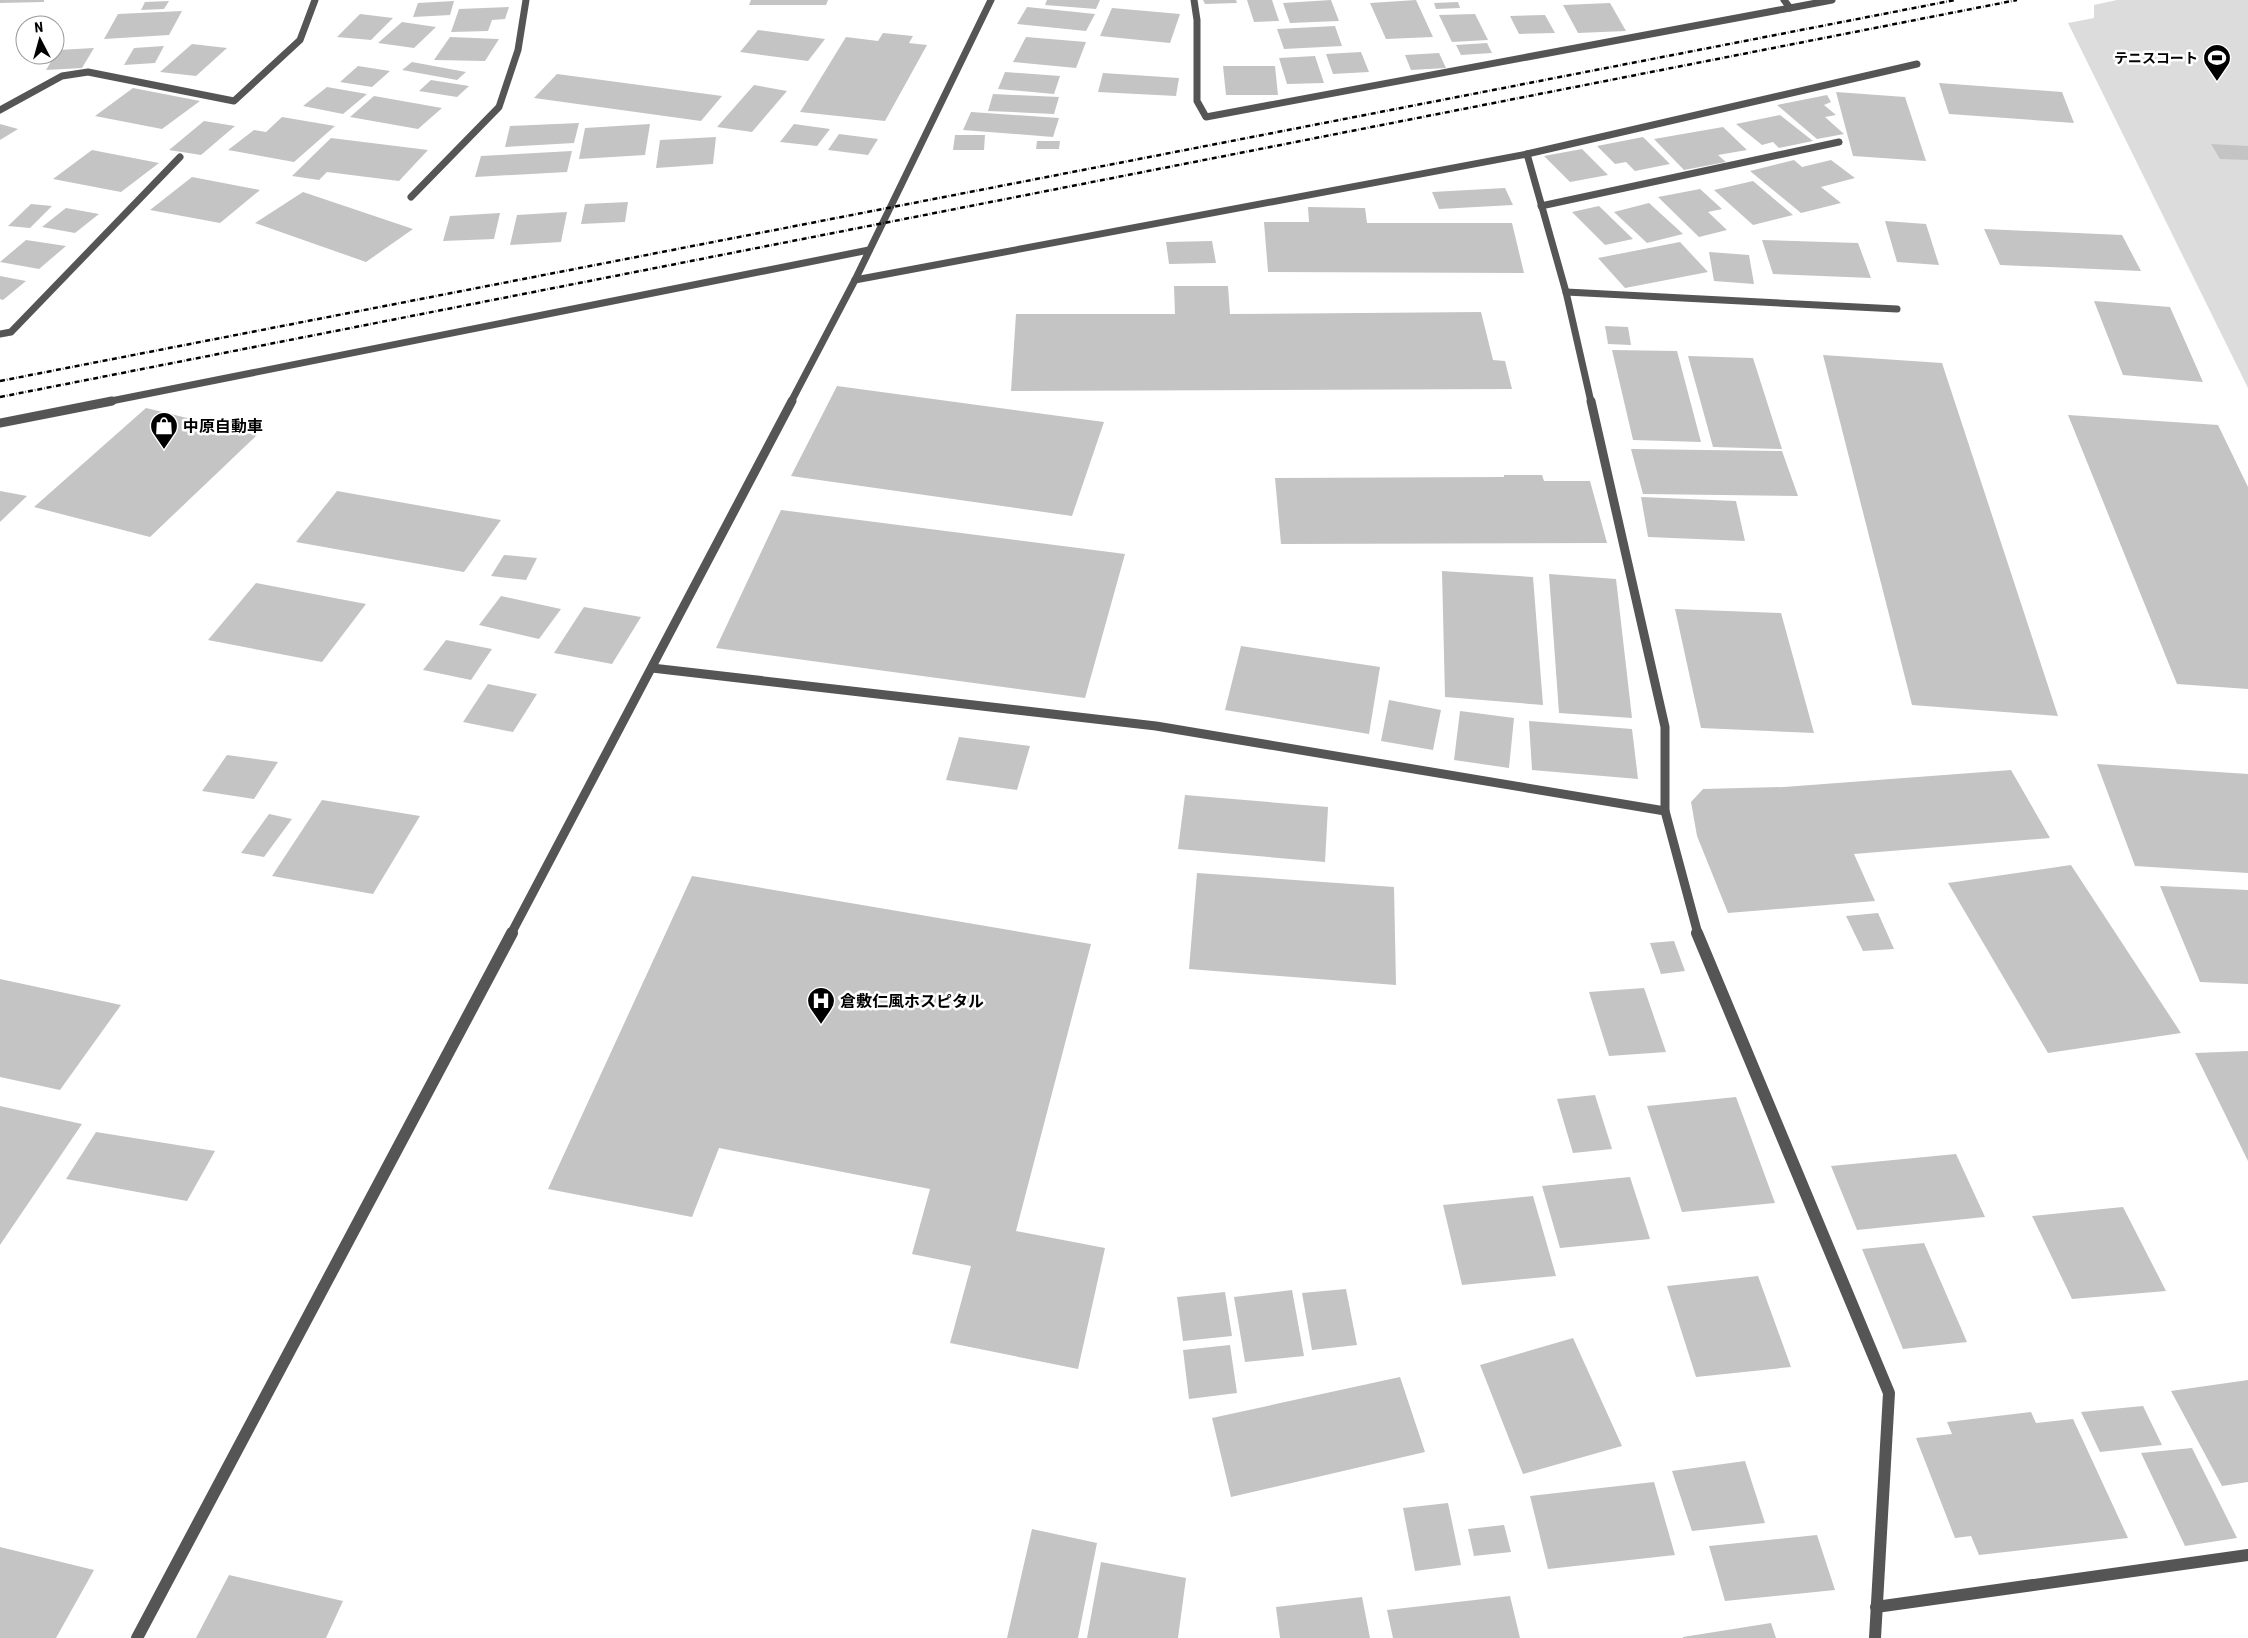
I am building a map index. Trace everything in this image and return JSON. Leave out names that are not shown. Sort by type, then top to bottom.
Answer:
[{"type":"street","points":[[0,110],[62,76],[88,72],[234,101],[300,40],[315,0]]},
{"type":"street","points":[[411,197],[500,107],[518,50],[526,0]]},
{"type":"street","points":[[137,1638],[652,668],[855,280],[881,223],[991,0]]},
{"type":"street","points":[[1194,0],[1197,20],[1196,101],[1206,118],[1832,0]]},
{"type":"street","points":[[1784,0],[1790,8]]},
{"type":"street","points":[[855,280],[1527,154],[1917,64]]},
{"type":"street","points":[[1541,206],[1839,142]]},
{"type":"street","points":[[1527,154],[1566,292],[1665,727],[1665,812],[1696,930],[1889,1393],[1875,1638]]},
{"type":"street","points":[[0,334],[11,332],[180,157]]},
{"type":"street","points":[[0,423],[870,250]]},
{"type":"street","points":[[1566,292],[1897,309]]},
{"type":"street","points":[[652,668],[1156,726],[1665,812]]},
{"type":"street","points":[[1876,1608],[2248,1555]]},
{"type":"shaded area","points":[[2117,0],[2248,0],[2248,388],[2068,23],[2094,18],[2094,5]]},
{"type":"building","points":[[0,0],[44,0],[44,2],[0,3]]},
{"type":"building","points":[[751,0],[828,0],[826,5],[749,5]]},
{"type":"building","points":[[1047,0],[1100,0],[1096,9],[1045,5]]},
{"type":"building","points":[[1203,0],[1236,0],[1237,3],[1205,4]]},
{"type":"building","points":[[1247,0],[1272,0],[1279,21],[1254,22]]},
{"type":"building","points":[[1331,0],[1339,21],[1290,23],[1283,3]]},
{"type":"building","points":[[1416,0],[1433,37],[1386,39],[1370,3]]},
{"type":"building","points":[[169,1],[164,9],[141,10],[145,2]]},
{"type":"building","points":[[454,1],[450,15],[413,17],[418,3]]},
{"type":"building","points":[[1458,2],[1460,8],[1436,9],[1434,3]]},
{"type":"building","points":[[1610,3],[1626,31],[1578,33],[1563,5]]},
{"type":"building","points":[[509,7],[505,19],[492,20],[488,31],[451,32],[459,9]]},
{"type":"building","points":[[1027,7],[1095,14],[1086,31],[1017,24]]},
{"type":"building","points":[[1112,8],[1180,14],[1170,43],[1100,36]]},
{"type":"building","points":[[182,11],[169,35],[104,39],[118,14]]},
{"type":"building","points":[[360,14],[393,18],[371,40],[337,37]]},
{"type":"building","points":[[1475,14],[1488,40],[1452,42],[1439,15]]},
{"type":"building","points":[[1545,15],[1555,33],[1519,34],[1510,16]]},
{"type":"building","points":[[402,22],[436,27],[414,48],[378,43]]},
{"type":"building","points":[[1335,26],[1342,46],[1284,49],[1277,29]]},
{"type":"building","points":[[758,30],[825,39],[808,61],[740,52]]},
{"type":"building","points":[[883,33],[913,36],[909,43],[927,45],[885,121],[800,112],[846,37],[878,41]]},
{"type":"building","points":[[450,37],[499,39],[485,61],[434,60]]},
{"type":"building","points":[[1026,37],[1086,42],[1076,68],[1013,62]]},
{"type":"building","points":[[1487,43],[1492,53],[1461,55],[1456,45]]},
{"type":"building","points":[[192,44],[227,48],[196,76],[160,72]]},
{"type":"building","points":[[164,46],[155,63],[124,65],[134,48]]},
{"type":"building","points":[[94,48],[82,68],[46,70],[49,65],[65,65],[65,50]]},
{"type":"building","points":[[1361,52],[1369,72],[1333,74],[1326,54]]},
{"type":"building","points":[[1439,53],[1446,68],[1411,70],[1405,55]]},
{"type":"building","points":[[1315,56],[1324,83],[1287,84],[1279,58]]},
{"type":"building","points":[[412,62],[466,72],[457,80],[402,70]]},
{"type":"building","points":[[358,66],[390,71],[372,87],[340,82]]},
{"type":"building","points":[[1223,66],[1275,66],[1278,95],[1226,95]]},
{"type":"building","points":[[1005,72],[1060,76],[1054,94],[998,89]]},
{"type":"building","points":[[1103,73],[1179,78],[1176,96],[1098,92]]},
{"type":"building","points":[[557,74],[722,96],[701,121],[534,98]]},
{"type":"building","points":[[431,80],[469,86],[457,97],[419,91]]},
{"type":"building","points":[[1939,83],[2062,92],[2074,123],[1949,114]]},
{"type":"building","points":[[754,85],[787,91],[752,132],[717,127]]},
{"type":"building","points":[[327,87],[367,94],[343,114],[303,106]]},
{"type":"building","points":[[133,88],[200,101],[162,129],[95,116]]},
{"type":"building","points":[[1836,92],[1905,97],[1926,161],[1853,156]]},
{"type":"building","points":[[993,94],[1059,97],[1054,114],[988,111]]},
{"type":"building","points":[[1827,95],[1831,102],[1824,105],[1836,115],[1825,117],[1844,134],[1817,139],[1777,105]]},
{"type":"building","points":[[374,96],[442,108],[418,129],[350,117]]},
{"type":"building","points":[[971,112],[1059,118],[1053,137],[963,130]]},
{"type":"building","points":[[1780,115],[1813,141],[1779,148],[1773,142],[1762,145],[1736,124]]},
{"type":"building","points":[[282,117],[335,126],[294,162],[228,150],[254,130],[266,132]]},
{"type":"building","points":[[204,121],[235,126],[201,155],[169,150]]},
{"type":"building","points":[[579,123],[574,143],[505,147],[510,126]]},
{"type":"building","points":[[0,124],[18,129],[0,140]]},
{"type":"building","points":[[650,124],[645,155],[579,159],[585,128]]},
{"type":"building","points":[[794,124],[830,129],[817,146],[780,142]]},
{"type":"building","points":[[1723,127],[1747,150],[1718,155],[1726,162],[1684,170],[1654,139]]},
{"type":"building","points":[[839,134],[878,139],[868,155],[828,150]]},
{"type":"building","points":[[955,135],[985,135],[984,150],[953,150]]},
{"type":"building","points":[[716,137],[713,164],[656,168],[660,140]]},
{"type":"building","points":[[1643,137],[1670,164],[1635,171],[1626,162],[1615,164],[1597,146]]},
{"type":"building","points":[[331,138],[428,150],[399,181],[327,172],[319,180],[292,176]]},
{"type":"building","points":[[1037,141],[1060,141],[1059,149],[1036,149]]},
{"type":"building","points":[[2211,144],[2248,146],[2248,160],[2220,159]]},
{"type":"building","points":[[1582,149],[1608,175],[1570,182],[1544,156]]},
{"type":"building","points":[[92,150],[159,163],[121,192],[53,179]]},
{"type":"building","points":[[572,151],[567,172],[475,177],[481,156]]},
{"type":"building","points":[[1794,160],[1802,167],[1831,160],[1855,178],[1821,187],[1841,203],[1801,213],[1750,171]]},
{"type":"building","points":[[192,177],[260,190],[220,223],[150,210]]},
{"type":"building","points":[[1753,181],[1793,215],[1753,225],[1714,190]]},
{"type":"building","points":[[1505,188],[1513,205],[1439,209],[1432,192]]},
{"type":"building","points":[[1700,189],[1722,209],[1708,212],[1727,230],[1699,237],[1658,197]]},
{"type":"building","points":[[303,192],[413,229],[366,262],[255,223]]},
{"type":"building","points":[[628,202],[625,222],[581,224],[585,204]]},
{"type":"building","points":[[1649,203],[1683,234],[1647,243],[1614,212]]},
{"type":"building","points":[[31,204],[52,206],[30,228],[8,226]]},
{"type":"building","points":[[1599,206],[1633,239],[1605,245],[1572,212]]},
{"type":"building","points":[[1308,207],[1365,208],[1367,223],[1512,223],[1524,273],[1268,272],[1264,222],[1309,222]]},
{"type":"building","points":[[66,208],[99,214],[75,233],[42,227]]},
{"type":"building","points":[[567,212],[561,242],[510,245],[517,215]]},
{"type":"building","points":[[500,213],[494,239],[443,241],[450,216]]},
{"type":"building","points":[[1885,221],[1926,224],[1939,265],[1897,262]]},
{"type":"building","points":[[1984,229],[2122,235],[2141,271],[2000,265]]},
{"type":"building","points":[[26,240],[66,246],[39,269],[0,262]]},
{"type":"building","points":[[1762,240],[1858,243],[1871,278],[1773,274]]},
{"type":"building","points":[[1212,241],[1216,263],[1169,264],[1166,242]]},
{"type":"building","points":[[1680,242],[1708,272],[1625,288],[1598,258]]},
{"type":"building","points":[[1709,252],[1749,255],[1754,284],[1714,281]]},
{"type":"building","points":[[0,276],[26,281],[3,300],[0,299]]},
{"type":"building","points":[[1174,286],[1228,286],[1230,314],[1481,312],[1493,360],[1505,361],[1512,389],[1011,391],[1016,314],[1175,314]]},
{"type":"building","points":[[2094,301],[2170,307],[2203,382],[2123,375]]},
{"type":"building","points":[[1605,326],[1628,327],[1631,345],[1608,344]]},
{"type":"building","points":[[1612,350],[1677,351],[1701,442],[1633,440]]},
{"type":"building","points":[[1823,355],[1942,363],[2058,716],[1912,705]]},
{"type":"building","points":[[1688,356],[1753,358],[1782,449],[1713,447]]},
{"type":"building","points":[[837,386],[1104,422],[1072,516],[791,476]]},
{"type":"building","points":[[146,408],[257,435],[150,537],[34,507]]},
{"type":"building","points":[[2068,415],[2218,425],[2248,487],[2248,689],[2177,684]]},
{"type":"building","points":[[1631,449],[1782,451],[1798,496],[1643,494]]},
{"type":"building","points":[[1504,475],[1542,475],[1544,481],[1590,481],[1607,543],[1281,544],[1275,478],[1504,477]]},
{"type":"building","points":[[0,491],[27,496],[0,522]]},
{"type":"building","points":[[337,491],[501,520],[464,572],[296,542]]},
{"type":"building","points":[[1641,497],[1736,501],[1745,541],[1648,537]]},
{"type":"building","points":[[781,510],[1125,554],[1085,698],[716,648]]},
{"type":"building","points":[[504,555],[537,558],[526,580],[491,576]]},
{"type":"building","points":[[1442,571],[1533,577],[1543,705],[1445,697]]},
{"type":"building","points":[[1549,574],[1616,579],[1632,718],[1559,713]]},
{"type":"building","points":[[256,583],[366,604],[322,662],[208,640]]},
{"type":"building","points":[[501,596],[561,609],[539,639],[479,625]]},
{"type":"building","points":[[584,607],[641,617],[612,664],[554,653]]},
{"type":"building","points":[[1675,609],[1781,613],[1814,733],[1701,728]]},
{"type":"building","points":[[446,640],[492,649],[471,680],[423,670]]},
{"type":"building","points":[[1241,646],[1380,667],[1369,734],[1225,710]]},
{"type":"building","points":[[488,684],[537,694],[513,732],[463,722]]},
{"type":"building","points":[[1389,700],[1441,710],[1433,750],[1381,741]]},
{"type":"building","points":[[1460,711],[1514,718],[1509,768],[1454,760]]},
{"type":"building","points":[[1529,721],[1632,729],[1638,779],[1532,770]]},
{"type":"building","points":[[959,737],[1030,746],[1017,790],[946,780]]},
{"type":"building","points":[[227,755],[278,762],[254,799],[202,791]]},
{"type":"building","points":[[2097,764],[2248,774],[2248,873],[2135,866]]},
{"type":"building","points":[[2011,770],[2050,838],[1854,854],[1875,901],[1728,913],[1697,836],[1691,802],[1703,789],[1784,787]]},
{"type":"building","points":[[1185,795],[1328,807],[1325,862],[1178,849]]},
{"type":"building","points":[[322,800],[420,816],[373,894],[272,876]]},
{"type":"building","points":[[269,814],[292,819],[264,857],[241,853]]},
{"type":"building","points":[[2071,865],[2181,1033],[2048,1053],[1948,883]]},
{"type":"building","points":[[1197,873],[1394,887],[1396,985],[1189,969]]},
{"type":"building","points":[[692,876],[1091,944],[1016,1231],[1105,1248],[1078,1369],[950,1343],[971,1266],[912,1254],[930,1189],[719,1148],[692,1217],[548,1189]]},
{"type":"building","points":[[2160,886],[2248,890],[2248,984],[2200,982]]},
{"type":"building","points":[[1878,913],[1894,949],[1863,951],[1846,916]]},
{"type":"building","points":[[1674,941],[1685,971],[1661,974],[1650,943]]},
{"type":"building","points":[[0,979],[121,1005],[60,1090],[0,1077]]},
{"type":"building","points":[[1644,988],[1666,1052],[1609,1056],[1589,992]]},
{"type":"building","points":[[2248,1051],[2248,1161],[2195,1053]]},
{"type":"building","points":[[1595,1095],[1612,1149],[1573,1153],[1557,1099]]},
{"type":"building","points":[[1736,1097],[1775,1203],[1682,1212],[1647,1106]]},
{"type":"building","points":[[0,1106],[82,1124],[0,1245]]},
{"type":"building","points":[[96,1132],[215,1151],[187,1201],[66,1179]]},
{"type":"building","points":[[1956,1154],[1985,1217],[1857,1230],[1831,1166]]},
{"type":"building","points":[[1630,1177],[1650,1239],[1560,1248],[1542,1186]]},
{"type":"building","points":[[1533,1196],[1556,1276],[1462,1285],[1443,1205]]},
{"type":"building","points":[[2123,1207],[2166,1291],[2072,1299],[2032,1216]]},
{"type":"building","points":[[1924,1243],[1967,1342],[1903,1349],[1862,1249]]},
{"type":"building","points":[[1758,1276],[1791,1367],[1696,1377],[1667,1286]]},
{"type":"building","points":[[1346,1289],[1357,1345],[1312,1350],[1302,1293]]},
{"type":"building","points":[[1292,1290],[1304,1356],[1245,1362],[1234,1297]]},
{"type":"building","points":[[1225,1292],[1232,1336],[1183,1341],[1177,1297]]},
{"type":"building","points":[[1573,1338],[1622,1446],[1523,1474],[1480,1365]]},
{"type":"building","points":[[1230,1345],[1237,1393],[1189,1399],[1183,1350]]},
{"type":"building","points":[[1400,1377],[1425,1452],[1231,1497],[1212,1418]]},
{"type":"building","points":[[2248,1380],[2248,1482],[2222,1486],[2171,1391]]},
{"type":"building","points":[[2143,1406],[2162,1445],[2100,1452],[2081,1412]]},
{"type":"building","points":[[2031,1412],[2036,1423],[2073,1419],[2128,1538],[1979,1555],[1971,1536],[1955,1538],[1916,1438],[1952,1434],[1947,1422]]},
{"type":"building","points":[[2192,1448],[2237,1538],[2185,1546],[2141,1453]]},
{"type":"building","points":[[1745,1461],[1765,1523],[1692,1531],[1672,1471]]},
{"type":"building","points":[[1654,1482],[1675,1555],[1548,1569],[1530,1496]]},
{"type":"building","points":[[1448,1503],[1461,1565],[1415,1571],[1403,1508]]},
{"type":"building","points":[[1504,1525],[1511,1552],[1474,1556],[1468,1529]]},
{"type":"building","points":[[1032,1529],[1097,1543],[1078,1638],[1007,1638]]},
{"type":"building","points":[[1817,1535],[1835,1590],[1725,1601],[1709,1546]]},
{"type":"building","points":[[0,1547],[94,1570],[56,1638],[0,1638]]},
{"type":"building","points":[[1101,1562],[1186,1578],[1178,1638],[1087,1638]]},
{"type":"building","points":[[229,1575],[343,1601],[326,1638],[196,1638]]},
{"type":"building","points":[[1510,1596],[1520,1638],[1393,1638],[1387,1610]]},
{"type":"building","points":[[1362,1597],[1370,1638],[1280,1638],[1276,1607]]},
{"type":"building","points":[[1771,1623],[1776,1638],[1683,1638],[1683,1637]]},
{"type":"railway","points":[[0,381],[1955,0]]},
{"type":"railway","points":[[0,397],[2017,0]]},
{"type":"place","name":"テニスコート","points":[[2217,82]]},
{"type":"place","name":"中原自動車","points":[[164,450]]},
{"type":"place","name":"倉敷仁風ホスピタル","points":[[821,1025]]}]
